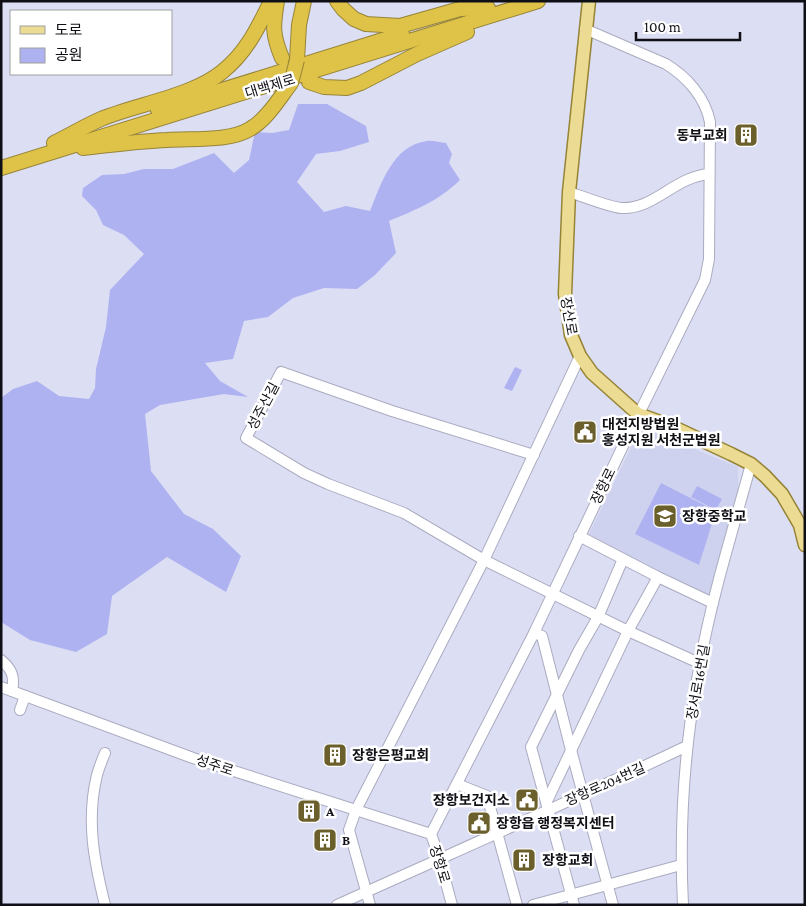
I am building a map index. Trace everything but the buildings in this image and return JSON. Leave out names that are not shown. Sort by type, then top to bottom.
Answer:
[{"type":"highway","points":[[56,146],[101,119],[196,88],[222,73],[246,49],[272,1]]},
{"type":"highway","points":[[277,1],[273,27],[282,58]]},
{"type":"highway","points":[[56,146],[235,135],[251,128],[291,84],[296,70],[299,25],[304,1]]},
{"type":"highway","points":[[337,1],[342,9],[354,19],[366,24],[400,26],[460,9],[493,11]]},
{"type":"highway","name":"대백제로","points":[[493,11],[508,1]]},
{"type":"highway","name":"대백제로","points":[[1,159],[200,108],[493,11],[538,1]]},
{"type":"highway","points":[[309,82],[324,87],[336,88],[348,88],[361,83],[417,54],[468,32],[493,11]]},
{"type":"highway","name":"대백제로","points":[[1,168],[56,146]]},
{"type":"main road","name":"장산로","points":[[589,1],[569,192],[565,294],[571,335],[580,356],[592,373],[638,414],[671,426],[751,464],[765,476],[782,494],[800,525],[805,545]]},
{"type":"street","name":"장항로","points":[[452,905],[431,834],[534,633],[638,414],[705,280],[709,259],[710,122],[704,103],[691,84],[676,70],[585,29]]},
{"type":"street","points":[[569,192],[621,208],[638,206],[652,201],[683,180],[697,175],[709,174]]},
{"type":"street","points":[[370,905],[349,830],[356,810],[484,560],[580,356]]},
{"type":"street","name":"성주산길","points":[[534,455],[392,411],[281,372],[246,438],[312,477],[404,513],[484,560],[598,617],[700,663]]},
{"type":"street","name":"장서로16번길","points":[[683,905],[681,865],[687,746],[700,663],[713,603],[751,464]]},
{"type":"street","points":[[579,536],[713,603]]},
{"type":"street","points":[[572,900],[531,747],[579,650],[598,617],[623,559]]},
{"type":"street","points":[[548,805],[608,671],[644,600],[658,577]]},
{"type":"street","points":[[534,633],[542,636],[613,905]]},
{"type":"street","points":[[1,660],[8,665],[13,674],[12,691]]},
{"type":"street","name":"성주로","points":[[1,687],[193,758],[431,834]]},
{"type":"street","points":[[20,710],[25,696]]},
{"type":"street","name":"장항로204번길","points":[[337,905],[439,857],[498,833],[548,805],[584,796],[687,746]]},
{"type":"street","points":[[104,753],[97,775],[91,820],[93,855],[104,905]]},
{"type":"street","points":[[456,784],[487,796],[517,905]]},
{"type":"street","points":[[533,905],[572,900],[608,885],[681,865]]},
{"type":"shaded area","name":"장항중학교","points":[[641,427],[738,467],[738,499],[711,601],[587,538]]},
{"type":"green space","points":[[298,104],[327,104],[366,126],[369,142],[340,151],[316,154],[297,182],[324,212],[346,206],[370,211],[384,178],[397,158],[415,144],[427,141],[446,143],[452,154],[449,163],[460,180],[418,209],[389,221],[396,253],[375,275],[357,289],[324,288],[293,298],[268,317],[244,321],[233,359],[205,363],[220,381],[248,397],[224,394],[160,405],[145,414],[151,471],[184,514],[213,529],[241,556],[226,592],[167,557],[112,596],[107,634],[76,652],[30,640],[1,622],[1,398],[13,389],[37,381],[59,396],[89,399],[95,388],[96,369],[106,327],[110,290],[144,254],[124,235],[103,225],[96,210],[82,196],[83,188],[102,175],[124,174],[144,169],[173,169],[214,153],[234,173],[249,160],[255,132],[272,133],[289,130]]},
{"type":"green space","points":[[515,367],[522,370],[512,391],[504,388]]},
{"type":"green space","points":[[661,483],[716,511],[699,565],[635,534]]},
{"type":"green space","points":[[697,486],[722,499],[716,510],[691,497]]},
{"type":"place","name":"동부교회","points":[[746,135]]},
{"type":"place","name":"대전지방법원 홍성지원 서천군법원","points":[[585,432]]},
{"type":"place","name":"장항중학교","points":[[665,516]]},
{"type":"place","name":"장항은평교회","points":[[335,755]]},
{"type":"place","name":"장항보건지소","points":[[527,800]]},
{"type":"place","name":"A","points":[[309,811]]},
{"type":"place","name":"장항읍 행정복지센터","points":[[479,823]]},
{"type":"place","name":"B","points":[[325,840]]},
{"type":"place","name":"장항교회","points":[[524,860]]}]
